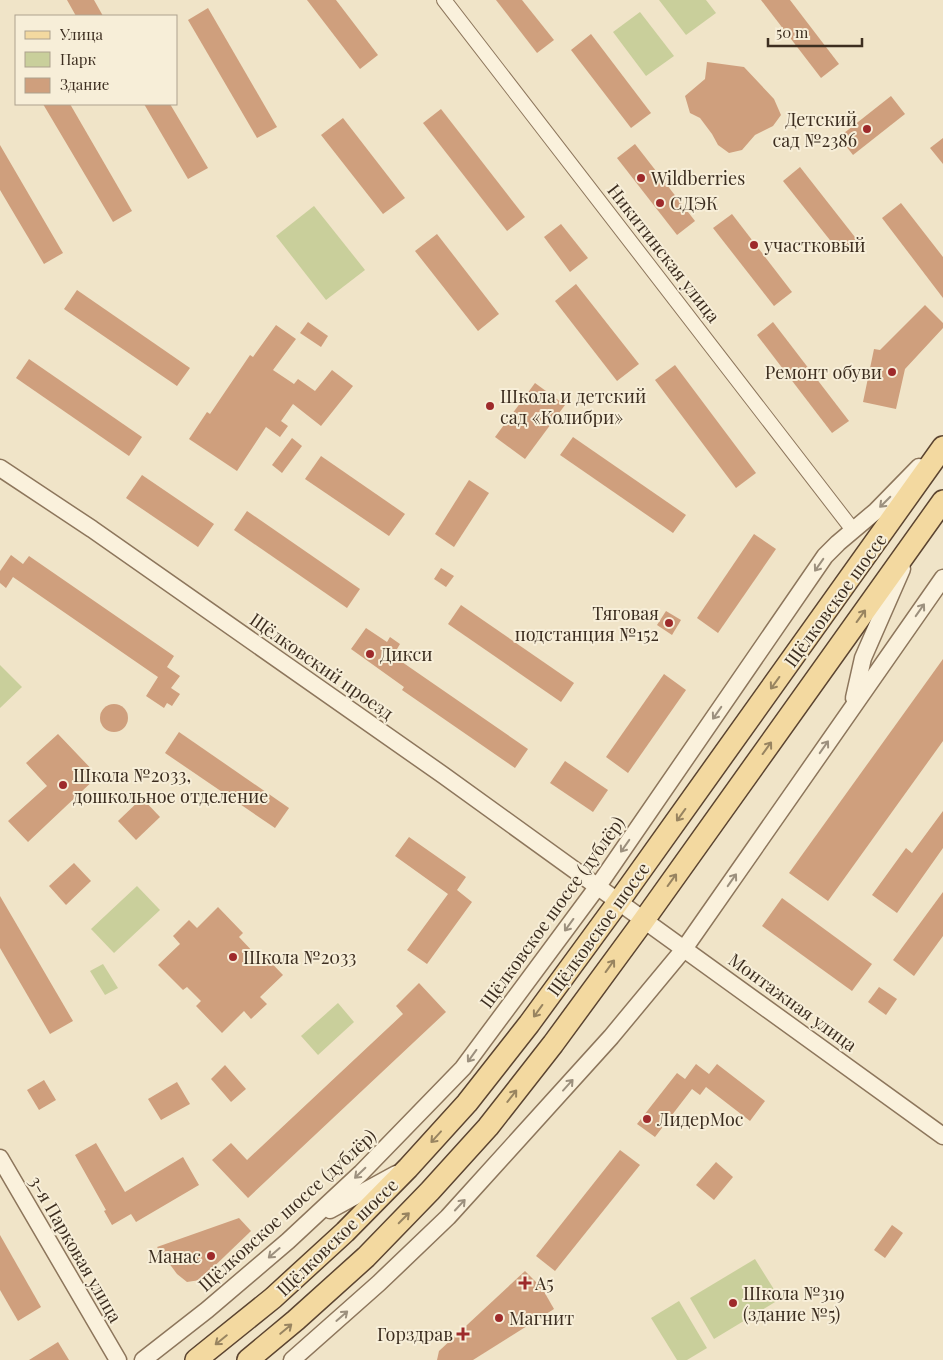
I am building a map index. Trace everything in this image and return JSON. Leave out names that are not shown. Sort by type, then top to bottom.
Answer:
[{"type":"main road","name":"Щёлковское шоссе","points":[[196,1360],[280,1292],[345,1232],[408,1168],[467,1103],[529,1024],[619,901],[943,447]]},
{"type":"main road","name":"Щёлковское шоссе","points":[[248,1360],[366,1257],[482,1134],[553,1044],[644,920],[943,501]]},
{"type":"street","name":"Никитинская улица","points":[[444,0],[853,530]]},
{"type":"street","name":"Щёлковское шоссе (дублёр)","points":[[143,1360],[207,1310],[310,1221],[361,1173],[463,1068],[598,886],[825,556],[876,511],[943,442]]},
{"type":"street","name":"Щёлковский проезд","points":[[0,468],[170,583],[619,901]]},
{"type":"street","points":[[852,707],[863,658],[912,544]]},
{"type":"street","points":[[292,1360],[379,1283],[448,1217],[605,1044],[684,949],[943,578]]},
{"type":"street","name":"Монтажная улица","points":[[619,901],[943,1136]]},
{"type":"street","name":"3-я Парковая улица","points":[[0,1158],[118,1360]]},
{"type":"street","points":[[310,1221],[408,1168]]},
{"type":"green space","points":[[659,0],[706,0],[716,13],[686,35]]},
{"type":"green space","points":[[640,12],[674,56],[646,76],[613,32]]},
{"type":"green space","points":[[314,206],[365,270],[326,300],[276,236]]},
{"type":"green space","points":[[0,665],[22,687],[0,708]]},
{"type":"green space","points":[[137,886],[160,910],[114,953],[91,929]]},
{"type":"green space","points":[[103,964],[118,988],[105,995],[90,971]]},
{"type":"green space","points":[[338,1003],[354,1022],[318,1055],[301,1036]]},
{"type":"green space","points":[[755,1259],[780,1299],[714,1339],[690,1298]]},
{"type":"green space","points":[[679,1301],[707,1348],[687,1360],[677,1360],[651,1318]]},
{"type":"building","points":[[67,0],[94,0],[102,15],[75,15]]},
{"type":"building","points":[[307,0],[336,0],[378,55],[360,69]]},
{"type":"building","points":[[496,0],[522,0],[554,40],[537,53]]},
{"type":"building","points":[[761,0],[790,0],[839,64],[821,78]]},
{"type":"building","points":[[208,8],[277,127],[257,138],[188,20]]},
{"type":"building","points":[[591,34],[651,113],[631,128],[571,50]]},
{"type":"building","points":[[707,62],[744,67],[774,99],[781,115],[773,126],[755,135],[742,150],[729,153],[718,145],[700,118],[690,113],[685,96],[705,79]]},
{"type":"building","points":[[891,96],[905,114],[853,155],[839,137]]},
{"type":"building","points":[[44,105],[71,105],[132,211],[113,222]]},
{"type":"building","points":[[145,105],[171,105],[208,168],[188,179]]},
{"type":"building","points":[[441,109],[525,217],[507,231],[423,123]]},
{"type":"building","points":[[343,118],[405,198],[383,214],[321,135]]},
{"type":"building","points":[[943,138],[943,164],[930,148]]},
{"type":"building","points":[[635,144],[695,221],[677,235],[617,158]]},
{"type":"building","points":[[0,145],[63,253],[44,264],[0,190]]},
{"type":"building","points":[[800,167],[858,241],[841,254],[783,181]]},
{"type":"building","points":[[901,203],[943,257],[943,298],[882,218]]},
{"type":"building","points":[[732,214],[792,292],[774,306],[713,228]]},
{"type":"building","points":[[561,224],[588,258],[570,272],[544,237]]},
{"type":"building","points":[[437,234],[499,314],[478,331],[415,251]]},
{"type":"building","points":[[576,284],[639,364],[617,381],[555,301]]},
{"type":"building","points":[[77,290],[190,368],[177,386],[64,309]]},
{"type":"building","points":[[925,305],[943,323],[943,328],[905,369],[896,409],[863,402],[874,349],[880,350]]},
{"type":"building","points":[[308,322],[328,336],[321,347],[300,333]]},
{"type":"building","points":[[773,322],[849,421],[832,433],[757,335]]},
{"type":"building","points":[[276,325],[296,339],[273,370],[294,384],[298,379],[315,391],[332,370],[353,386],[321,426],[293,404],[281,421],[288,426],[280,437],[266,427],[237,471],[189,439],[207,412],[210,414],[250,355],[253,357]]},
{"type":"building","points":[[29,359],[142,437],[129,456],[16,378]]},
{"type":"building","points":[[675,365],[756,473],[736,488],[655,380]]},
{"type":"building","points":[[535,383],[565,405],[525,459],[495,437]]},
{"type":"building","points":[[573,437],[686,515],[673,533],[560,455]]},
{"type":"building","points":[[292,438],[302,446],[282,473],[272,465]]},
{"type":"building","points":[[321,456],[405,514],[389,536],[305,479]]},
{"type":"building","points":[[142,475],[214,524],[198,547],[126,498]]},
{"type":"building","points":[[469,480],[489,493],[454,547],[435,534]]},
{"type":"building","points":[[247,511],[360,589],[347,608],[234,530]]},
{"type":"building","points":[[754,534],[776,549],[718,633],[697,618]]},
{"type":"building","points":[[11,555],[23,564],[29,556],[174,656],[167,667],[180,676],[171,688],[180,694],[172,706],[167,703],[164,708],[146,696],[158,677],[13,577],[6,588],[0,583],[0,571]]},
{"type":"building","points":[[441,568],[454,576],[446,587],[434,579]]},
{"type":"building","points":[[461,605],[574,683],[561,702],[448,624]]},
{"type":"building","name":"Тяговая подстанция №152","points":[[666,611],[681,620],[672,635],[657,625]]},
{"type":"building","points":[[366,628],[387,642],[390,637],[400,644],[397,649],[406,656],[402,662],[528,749],[515,768],[402,690],[404,687],[351,649]]},
{"type":"building","points":[[943,659],[943,741],[828,901],[789,873]]},
{"type":"building","points":[[664,674],[686,690],[628,773],[606,757]]},
{"type":"building","points":[[114,704],[124,708],[128,718],[124,728],[114,732],[104,728],[100,718],[104,708]]},
{"type":"building","points":[[179,732],[289,808],[275,828],[165,753]]},
{"type":"building","points":[[58,734],[98,776],[28,842],[8,821],[47,786],[26,763]]},
{"type":"building","points":[[565,761],[608,790],[593,812],[550,783]]},
{"type":"building","points":[[142,798],[160,817],[136,840],[118,821]]},
{"type":"building","points":[[943,811],[943,848],[897,913],[872,895],[906,848],[912,853]]},
{"type":"building","points":[[409,837],[466,877],[457,890],[472,902],[427,964],[407,950],[448,894],[395,856]]},
{"type":"building","points":[[74,863],[91,881],[66,905],[49,886]]},
{"type":"building","points":[[943,892],[943,936],[914,976],[893,960]]},
{"type":"building","points":[[0,896],[73,1021],[50,1034],[0,948]]},
{"type":"building","points":[[782,898],[872,964],[852,991],[762,926]]},
{"type":"building","points":[[218,907],[243,933],[239,937],[255,954],[259,950],[283,975],[260,997],[267,1004],[251,1019],[244,1011],[222,1033],[196,1006],[201,1001],[187,987],[183,990],[158,965],[180,944],[173,936],[189,920],[197,928]]},
{"type":"building","points":[[419,983],[446,1012],[248,1198],[212,1160],[231,1143],[247,1160],[403,1014],[396,1006]]},
{"type":"building","points":[[879,987],[897,999],[886,1015],[868,1002]]},
{"type":"building","points":[[696,1064],[709,1074],[717,1064],[765,1101],[750,1121],[706,1087],[700,1095],[692,1089],[655,1137],[637,1124],[677,1073],[685,1079]]},
{"type":"building","points":[[225,1065],[246,1089],[231,1102],[211,1079]]},
{"type":"building","points":[[44,1080],[56,1100],[39,1110],[27,1090]]},
{"type":"building","points":[[177,1082],[190,1104],[161,1120],[148,1099]]},
{"type":"building","points":[[96,1143],[125,1192],[183,1157],[199,1185],[136,1222],[131,1214],[112,1225],[104,1211],[106,1210],[75,1155]]},
{"type":"building","points":[[620,1150],[640,1165],[555,1271],[536,1256]]},
{"type":"building","points":[[716,1162],[733,1177],[714,1200],[696,1185]]},
{"type":"building","points":[[239,1218],[251,1231],[200,1280],[187,1282],[177,1274],[157,1247]]},
{"type":"building","points":[[892,1225],[903,1233],[885,1258],[874,1250]]},
{"type":"building","points":[[0,1235],[41,1307],[18,1321],[0,1290]]},
{"type":"building","points":[[525,1271],[542,1288],[554,1309],[473,1360],[437,1360],[439,1351]]},
{"type":"building","points":[[58,1342],[69,1360],[29,1360]]},
{"type":"place","name":"Детский сад №2386","points":[[867,129]]},
{"type":"place","name":"Wildberries","points":[[641,178]]},
{"type":"place","name":"СДЭК","points":[[660,203]]},
{"type":"place","name":"участковый","points":[[754,245]]},
{"type":"place","name":"Ремонт обуви","points":[[892,372]]},
{"type":"place","name":"Школа и детский сад «Колибри»","points":[[490,406]]},
{"type":"place","name":"Тяговая подстанция №152","points":[[669,623]]},
{"type":"place","name":"Дикси","points":[[370,654]]},
{"type":"place","name":"Школа №2033, дошкольное отделение","points":[[63,785]]},
{"type":"place","name":"Школа №2033","points":[[233,957]]},
{"type":"place","name":"ЛидерМос","points":[[647,1119]]},
{"type":"place","name":"Манас","points":[[211,1256]]},
{"type":"place","name":"А5","points":[[525,1283]]},
{"type":"place","name":"Школа №319 (здание №5)","points":[[733,1303]]},
{"type":"place","name":"Магнит","points":[[499,1318]]},
{"type":"place","name":"Горздрав","points":[[463,1334]]}]
